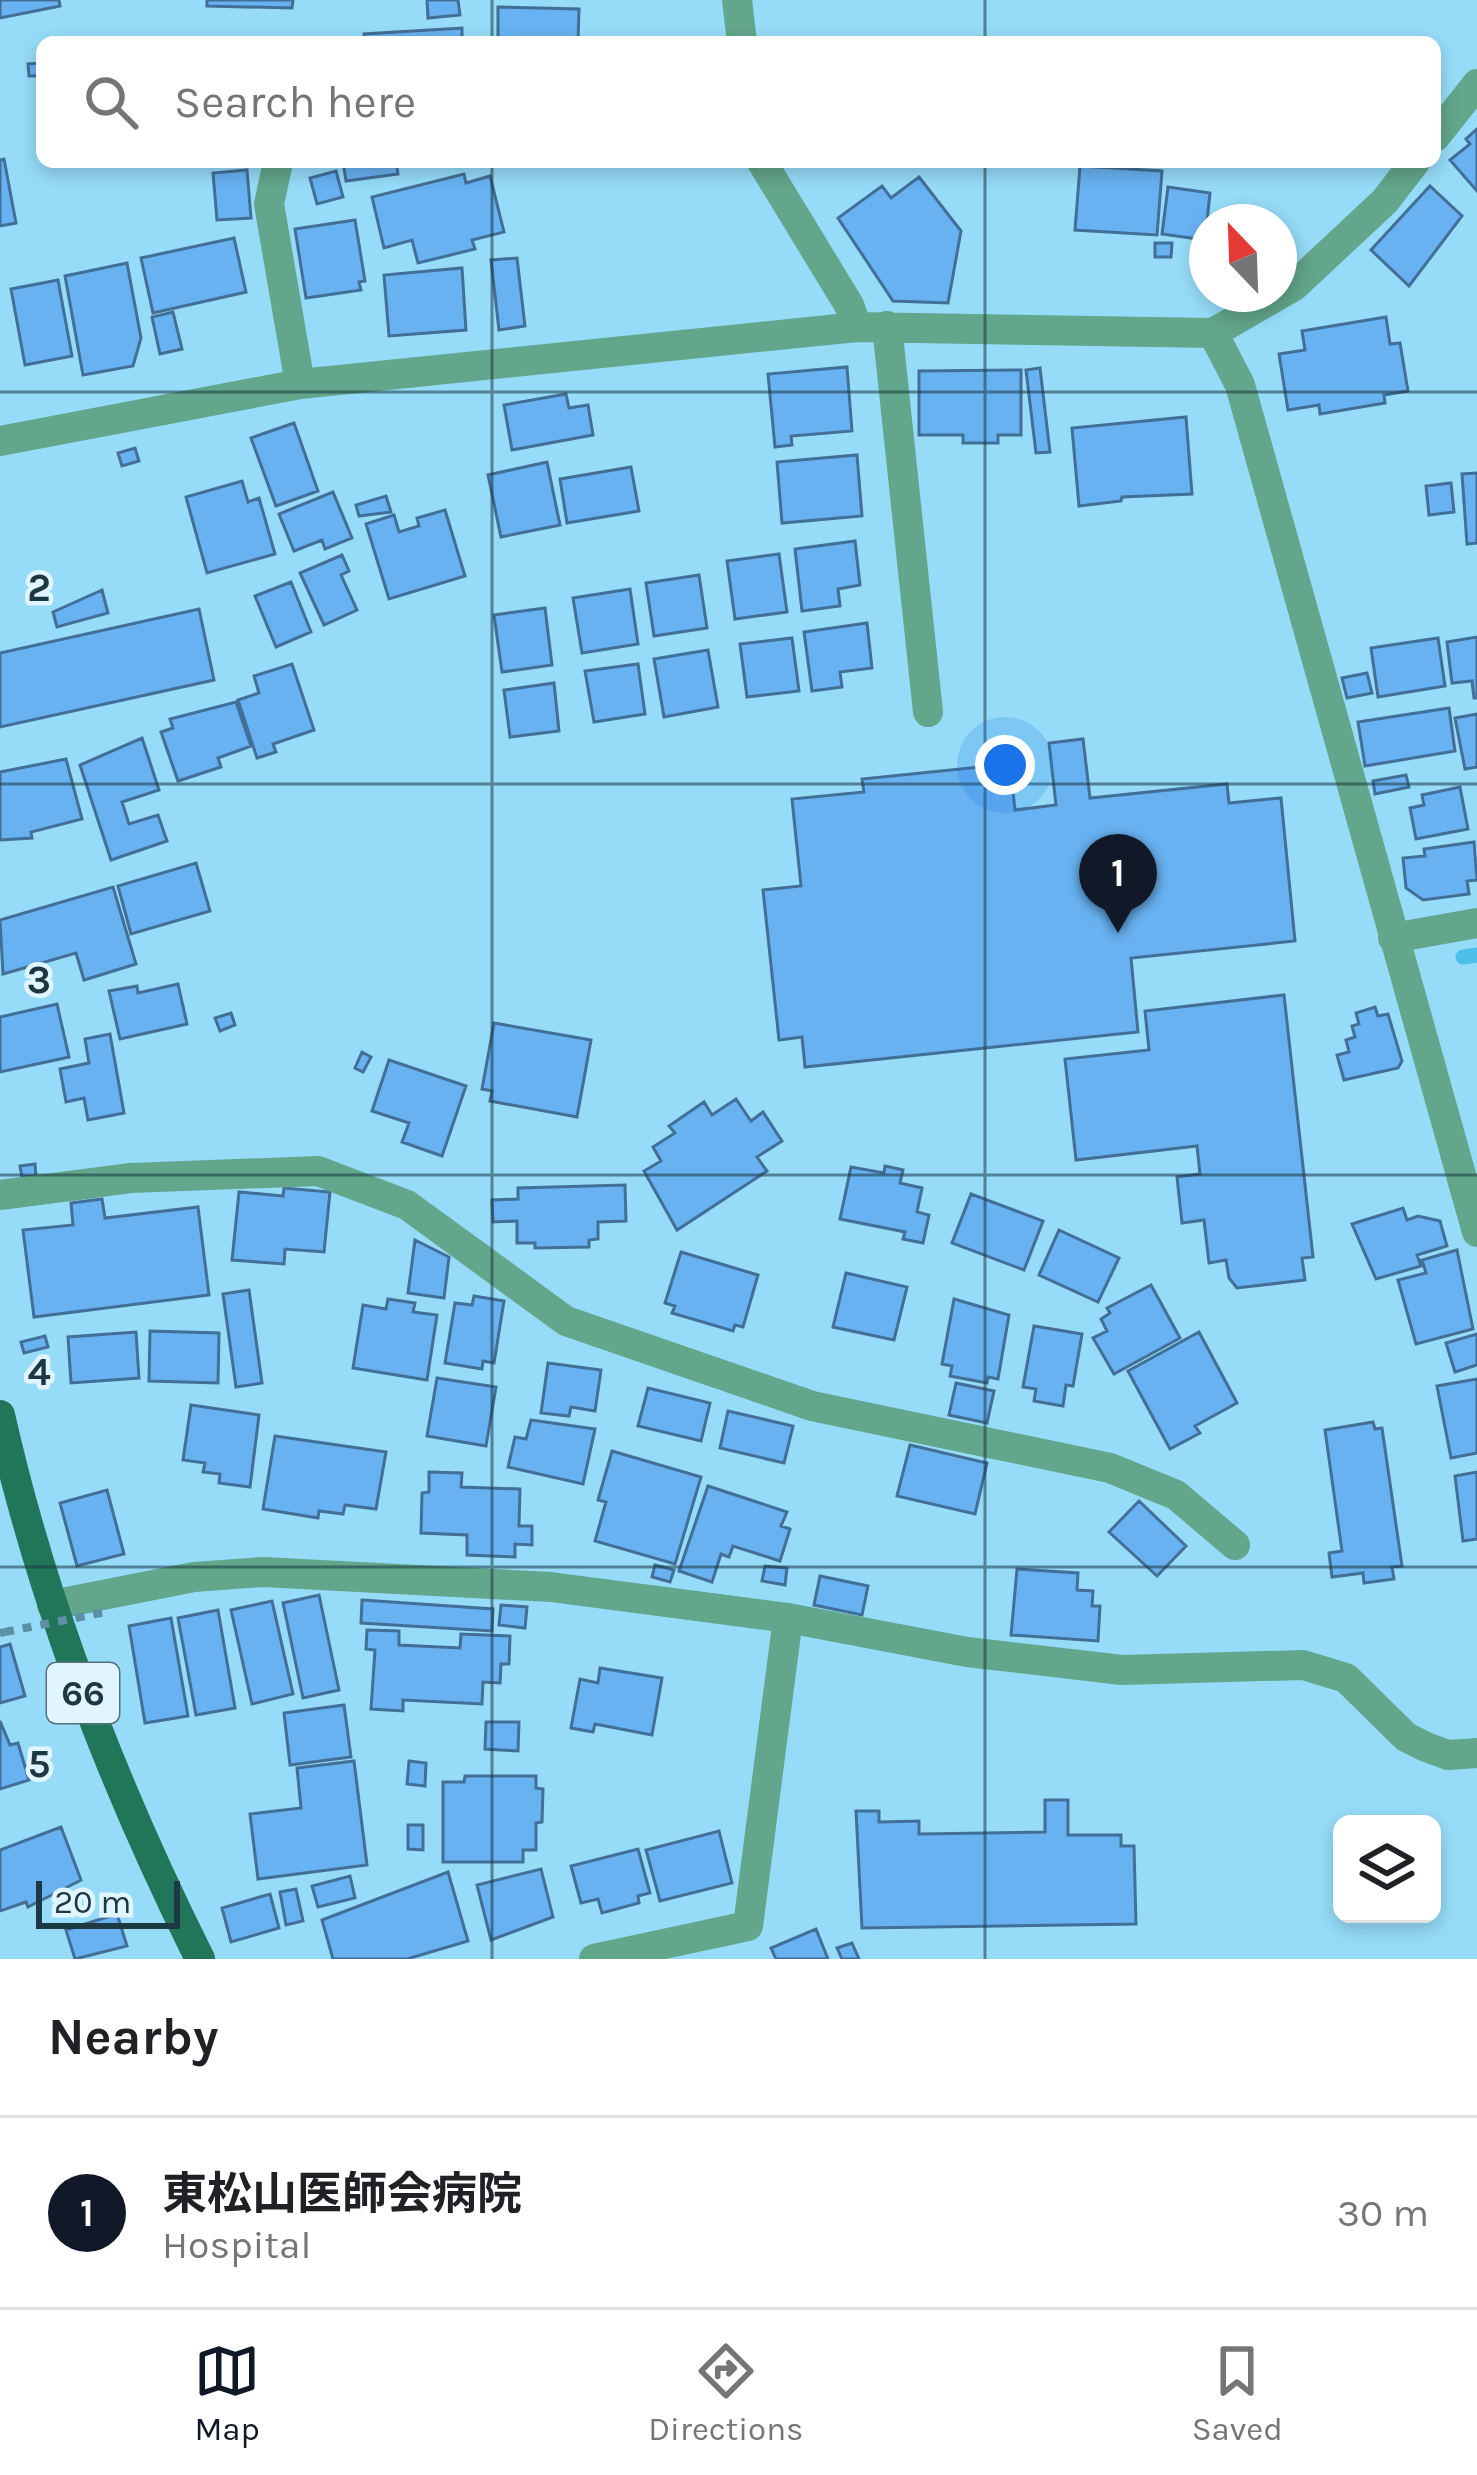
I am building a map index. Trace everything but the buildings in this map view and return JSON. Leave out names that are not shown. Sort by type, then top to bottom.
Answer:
[{"type":"main road","name":"66","points":[[0,1414],[52,1605],[113,1775],[200,1959]]},
{"type":"street","points":[[737,0],[741,36]]},
{"type":"street","points":[[1441,129],[1477,84]]},
{"type":"street","points":[[277,168],[269,204],[300,384]]},
{"type":"street","points":[[766,168],[850,305],[872,326],[928,712]]},
{"type":"street","points":[[0,441],[300,384],[872,326],[1214,333],[1294,286],[1385,200],[1410,168]]},
{"type":"street","points":[[1214,333],[1240,385],[1477,1232]]},
{"type":"street","points":[[1393,938],[1477,923]]},
{"type":"street","points":[[0,1195],[131,1178],[318,1171],[407,1205],[566,1321],[812,1406],[1110,1468],[1176,1495],[1235,1545]]},
{"type":"street","points":[[52,1605],[194,1577],[263,1572],[551,1587],[788,1618],[967,1652],[1122,1670],[1304,1665],[1346,1678],[1371,1696],[1406,1737],[1426,1748],[1448,1755],[1477,1754]]},
{"type":"street","points":[[595,1959],[748,1926],[788,1618]]},
{"type":"path","points":[[0,1633],[106,1612]]},
{"type":"waterway","points":[[1463,957],[1477,955]]},
{"type":"place","name":"東松山医師会病院","points":[[1118,933]]}]
